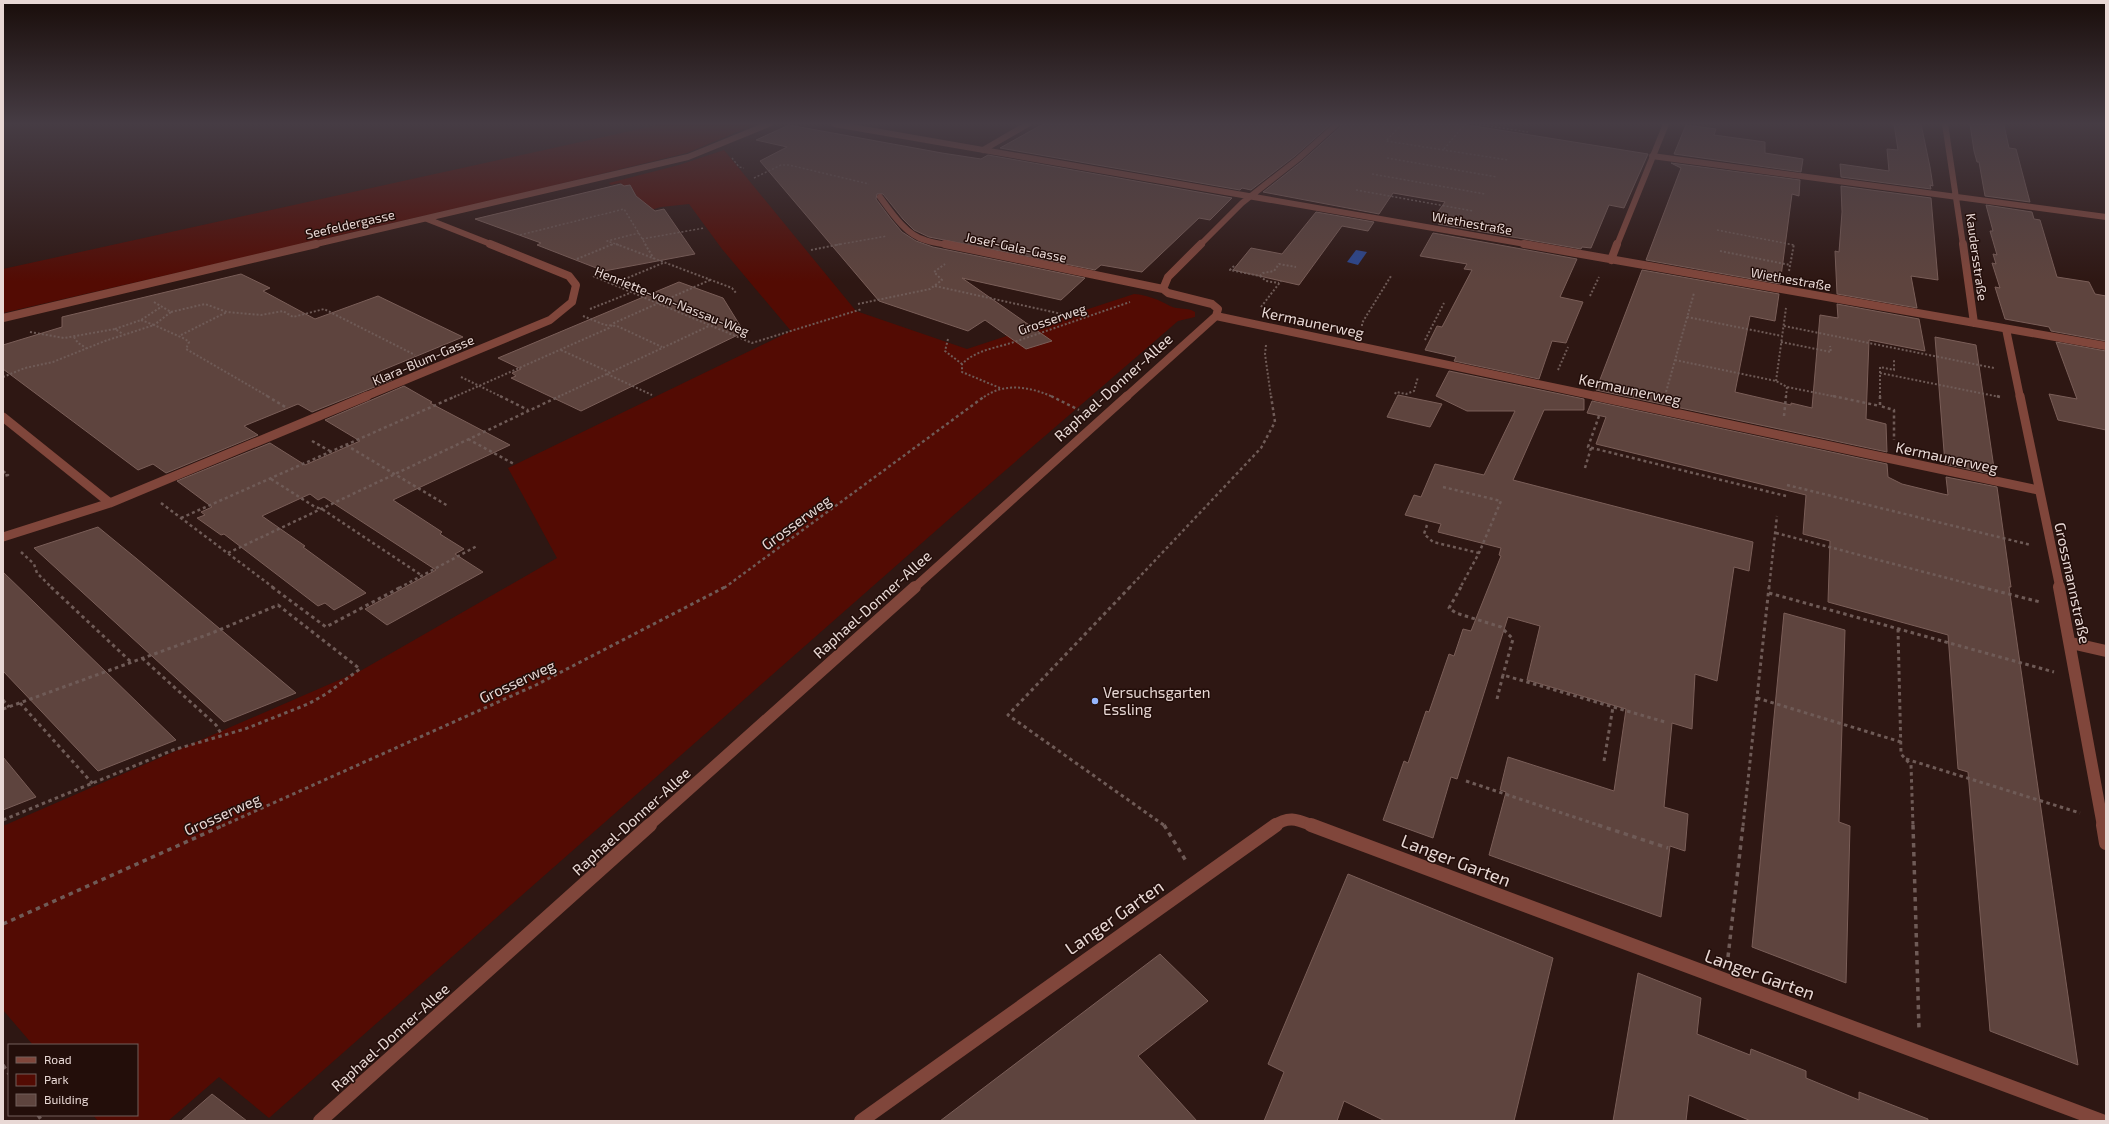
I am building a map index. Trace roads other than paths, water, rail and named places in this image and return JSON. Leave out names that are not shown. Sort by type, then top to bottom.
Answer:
[{"type":"street","name":"Seefeldergasse","points":[[3,318],[606,176]]},
{"type":"street","name":"Wiethestraße","points":[[1134,176],[2106,346]]},
{"type":"street","points":[[1216,316],[1218,309],[1212,304],[1168,293],[1163,289],[1168,277],[1242,203],[1275,176]]},
{"type":"street","points":[[1611,260],[1644,176]]},
{"type":"street","points":[[1804,176],[2106,217]]},
{"type":"street","name":"Kaudersstraße","points":[[1953,176],[1974,323]]},
{"type":"street","name":"Josef-Gala-Gasse","points":[[880,197],[911,232],[924,240],[1163,289]]},
{"type":"street","name":"Klara-Blum-Gasse","points":[[3,537],[110,503],[550,320],[569,307],[576,296],[576,285],[569,276],[427,219]]},
{"type":"street","name":"Kermaunerweg","points":[[1216,316],[2038,490]]},
{"type":"street","name":"Raphael-Donner-Allee","points":[[320,1121],[1216,316]]},
{"type":"street","name":"Grossmannstraße","points":[[2006,329],[2038,490],[2071,643],[2106,844]]},
{"type":"street","points":[[3,417],[110,503]]},
{"type":"street","points":[[2071,643],[2106,651]]},
{"type":"street","name":"Langer Garten","points":[[860,1121],[1284,819],[1298,820],[1919,1054],[2102,1121]]},
{"type":"water","points":[[1356,250],[1367,252],[1358,265],[1347,262]]},
{"type":"place","name":"Versuchsgarten Essling","points":[[1095,701]]}]
